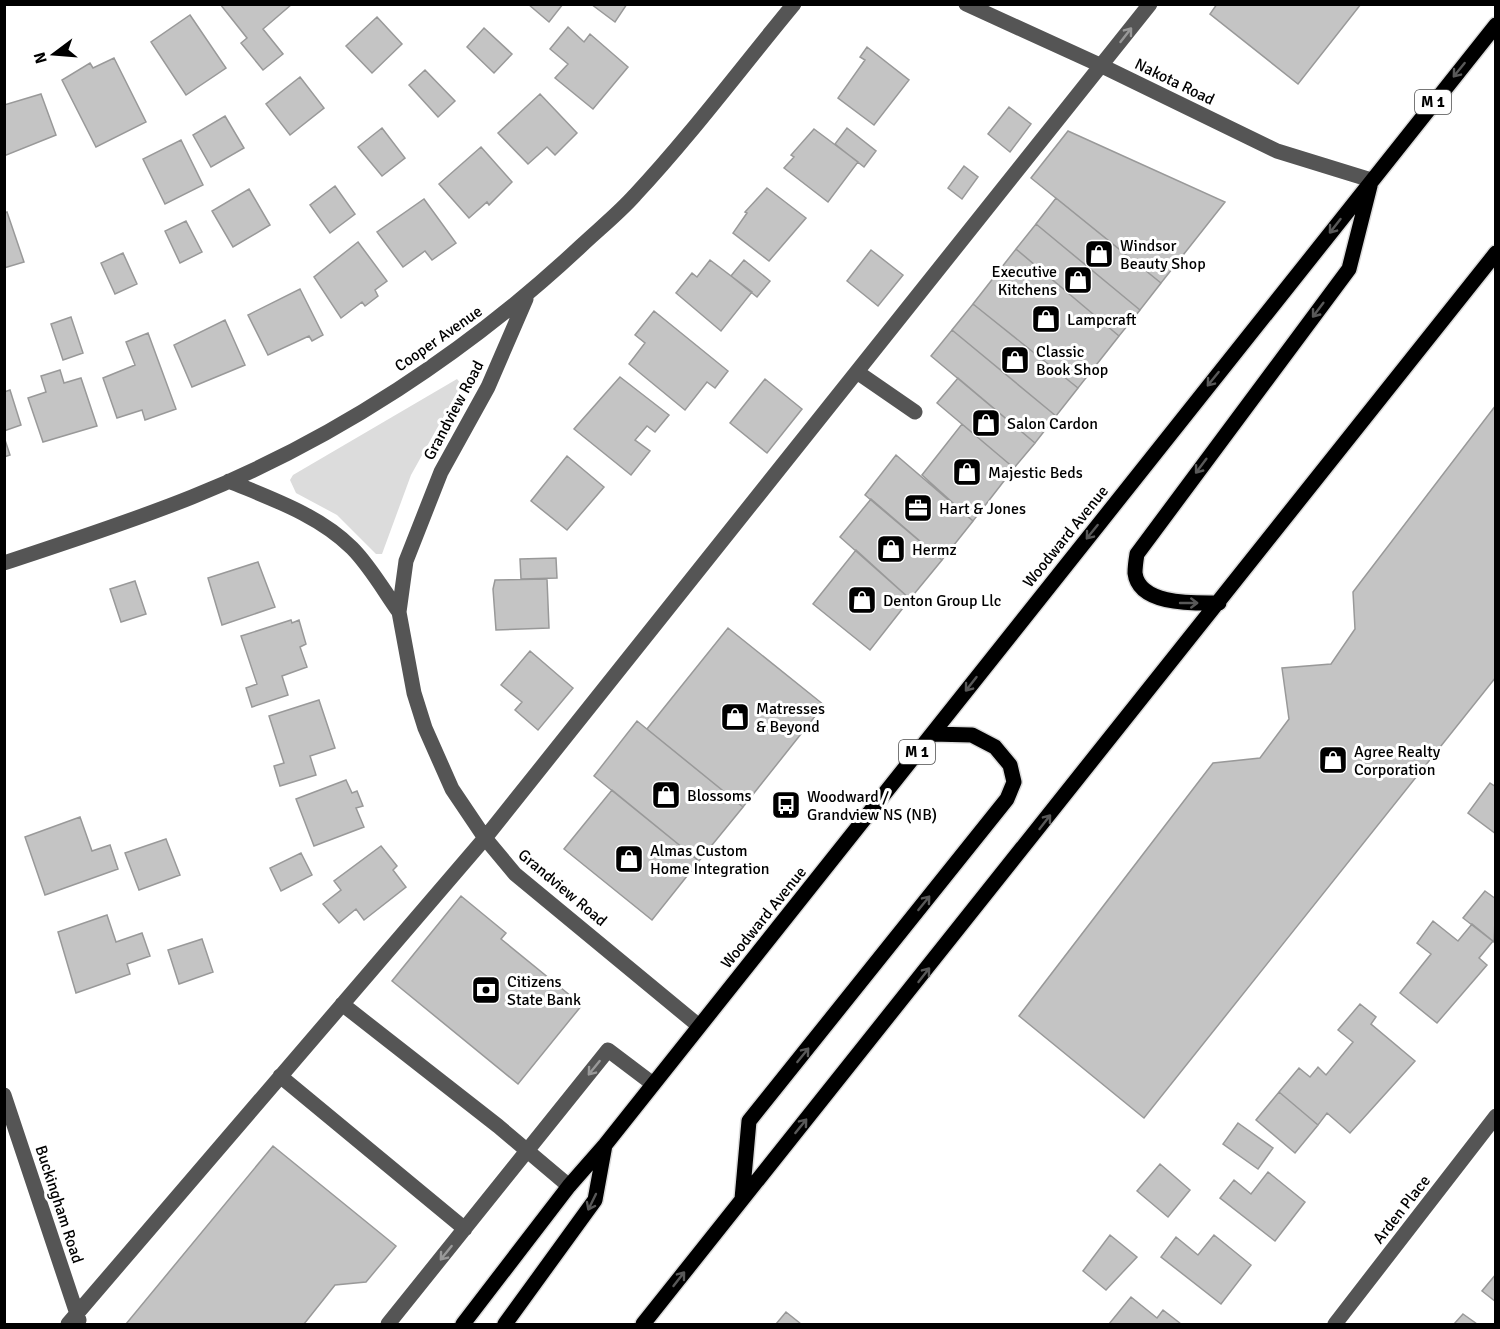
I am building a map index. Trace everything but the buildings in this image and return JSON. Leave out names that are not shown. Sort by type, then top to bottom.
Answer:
[{"type":"main road","name":"Woodward Avenue","points":[[463,1324],[569,1186],[605,1145],[1496,25]]},
{"type":"main road","points":[[1219,603],[1173,603],[1143,588],[1135,575],[1137,554],[1349,269],[1371,180]]},
{"type":"main road","points":[[643,1324],[1496,253]]},
{"type":"main road","points":[[742,1199],[749,1121],[1007,799],[1014,782],[1010,765],[995,747],[972,735],[932,734]]},
{"type":"main road","points":[[505,1324],[595,1200],[605,1145]]},
{"type":"street","name":"Cooper Avenue","points":[[4,563],[143,516],[230,481],[296,448],[400,386],[469,340],[527,296],[635,196],[794,4]]},
{"type":"street","name":"Nakota Road","points":[[966,4],[1102,66],[1277,152],[1371,180]]},
{"type":"street","points":[[76,1321],[280,1076],[485,838],[1150,4]]},
{"type":"street","name":"Grandview Road","points":[[527,296],[488,387],[441,472],[416,530],[406,561],[399,612],[412,684],[425,728],[452,789],[485,838],[515,874],[699,1026]]},
{"type":"street","points":[[857,372],[915,412]]},
{"type":"street","name":"Grandview Road","points":[[230,481],[304,513],[329,530],[352,548],[399,612]]},
{"type":"street","points":[[342,1004],[528,1150],[569,1186]]},
{"type":"street","points":[[388,1324],[608,1050],[653,1084]]},
{"type":"street","points":[[280,1076],[465,1229]]},
{"type":"street","name":"Buckingham Road","points":[[4,1095],[76,1321]]},
{"type":"street","name":"Arden Place","points":[[1335,1324],[1496,1116]]},
{"type":"shaded area","points":[[457,379],[461,384],[460,387],[411,475],[382,554],[376,554],[337,515],[296,493],[290,480],[293,475]]},
{"type":"place","name":"Windsor Beauty Shop","points":[[1099,254]]},
{"type":"place","name":"Executive Kitchens","points":[[1078,280]]},
{"type":"place","name":"Lampcraft","points":[[1046,319]]},
{"type":"place","name":"Classic Book Shop","points":[[1015,360]]},
{"type":"place","name":"Salon Cardon","points":[[986,423]]},
{"type":"place","name":"Majestic Beds","points":[[967,472]]},
{"type":"place","name":"Hart & Jones","points":[[918,508]]},
{"type":"place","name":"Hermz","points":[[891,549]]},
{"type":"place","name":"Denton Group Llc","points":[[862,600]]},
{"type":"place","name":"Matresses & Beyond","points":[[735,717]]},
{"type":"place","name":"Agree Realty Corporation","points":[[1333,760]]},
{"type":"place","name":"Blossoms","points":[[666,795]]},
{"type":"place","name":"Woodward / Grandview NS (NB)","points":[[786,805]]},
{"type":"place","name":"Almas Custom Home Integration","points":[[629,859]]},
{"type":"place","name":"Citizens State Bank","points":[[486,990]]}]
